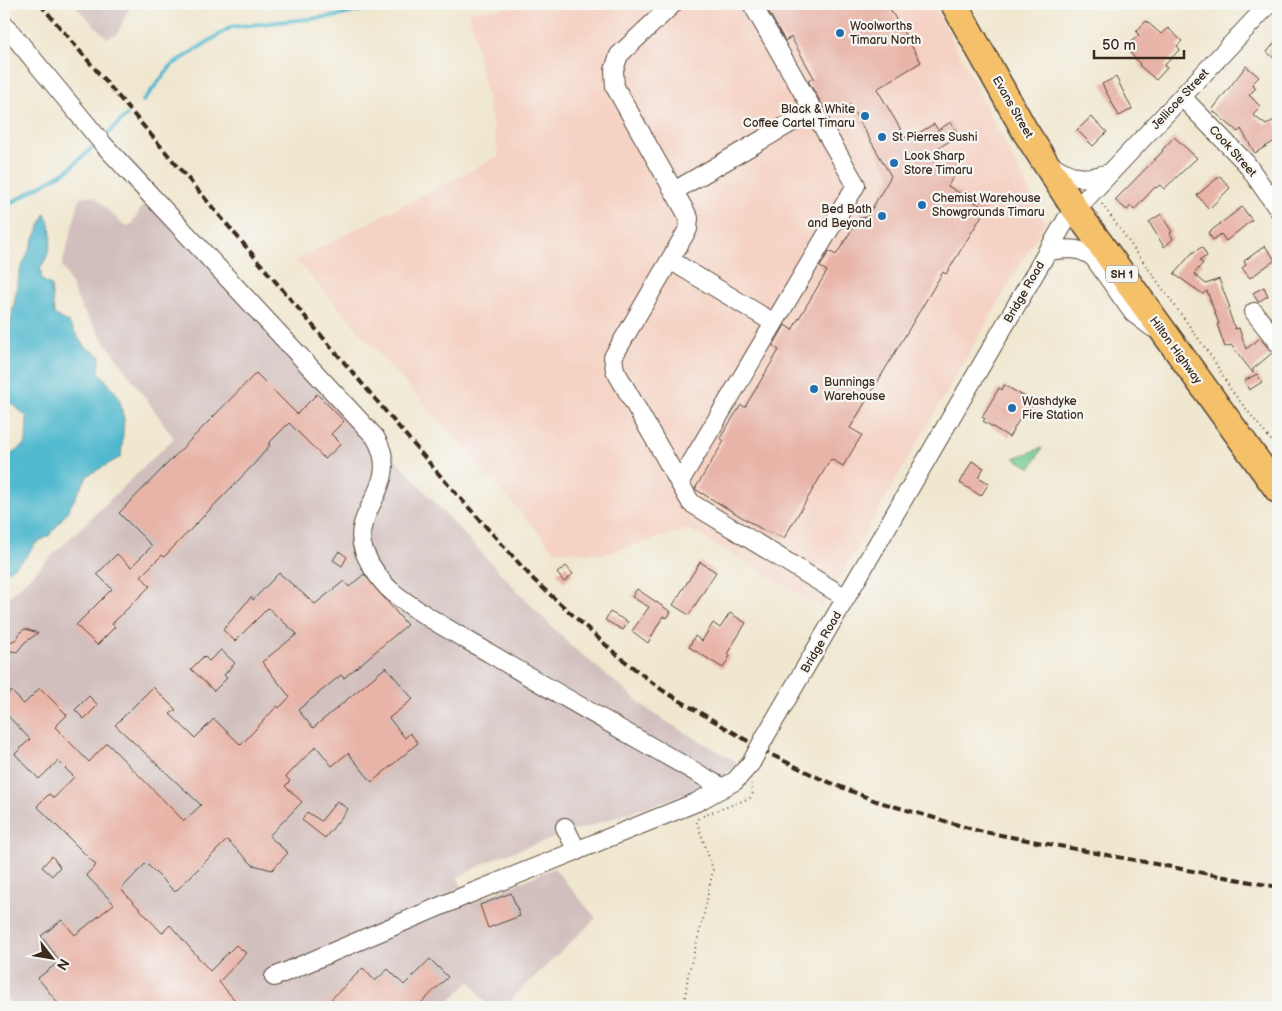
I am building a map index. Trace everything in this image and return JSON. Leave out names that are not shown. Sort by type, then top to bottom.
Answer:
[{"type":"highway","name":"Evans Street","points":[[954,4],[1045,162],[1087,206]]},
{"type":"highway","name":"Hilton Highway","points":[[1087,206],[1169,340],[1278,490]]},
{"type":"street","points":[[673,4],[619,55],[614,70],[615,87],[689,218],[688,230],[612,357],[614,370],[691,503],[846,598]]},
{"type":"street","points":[[679,483],[856,186],[752,4]]},
{"type":"street","name":"Jellicoe Street","points":[[1087,206],[1110,173],[1269,4]]},
{"type":"street","points":[[4,24],[99,139],[375,438],[382,448],[386,467],[381,487],[365,516],[362,537],[364,550],[386,585],[422,612],[524,674],[723,788]]},
{"type":"street","name":"Cook Street","points":[[1182,97],[1246,163],[1278,209]]},
{"type":"street","points":[[674,191],[812,110]]},
{"type":"street","points":[[1045,162],[1077,178],[1090,179],[1110,173]]},
{"type":"street","name":"Bridge Road","points":[[274,977],[469,894],[697,802],[735,781],[751,763],[1047,251],[1087,206]]},
{"type":"street","name":"Bridge Road","points":[[1047,251],[1079,249],[1085,251],[1094,258],[1133,313],[1169,340]]},
{"type":"street","points":[[670,260],[774,322]]},
{"type":"street","points":[[1254,312],[1278,343]]},
{"type":"street","points":[[565,827],[577,851]]},
{"type":"path","points":[[1087,206],[1104,205],[1106,212],[1213,359],[1231,390],[1278,449]]},
{"type":"path","points":[[684,1007],[688,975],[704,919],[713,869],[696,820],[750,798],[753,793],[750,781]]},
{"type":"path","points":[[4,986],[10,1007]]},
{"type":"shaded area","points":[[73,4],[131,4],[117,34],[107,38]]},
{"type":"shaded area","points":[[564,4],[934,4],[1045,222],[822,608],[689,529],[604,554],[554,550],[296,260],[499,156],[469,11]]},
{"type":"shaded area","points":[[4,12],[110,143],[135,164],[442,511],[569,644],[655,715],[740,764],[700,789],[500,856],[458,877],[469,904],[554,868],[596,918],[503,1007],[489,1007],[470,981],[443,1007],[11,1007],[4,989],[4,602],[174,438],[82,309],[62,265],[80,198],[86,196],[95,197],[121,223],[127,226],[132,224],[143,205],[4,35]]},
{"type":"green space","points":[[1042,448],[1031,468],[1014,458]]},
{"type":"water","points":[[45,214],[50,227],[51,241],[47,255],[40,268],[42,280],[51,285],[54,314],[69,323],[84,346],[100,356],[99,372],[119,397],[124,420],[121,457],[88,475],[67,512],[50,535],[35,544],[25,558],[4,574],[4,475],[9,456],[26,443],[27,417],[14,405],[4,401],[4,359],[20,271]]},
{"type":"building","points":[[776,4],[887,4],[921,62],[877,89],[907,140],[934,124],[938,130],[951,122],[959,136],[938,148],[962,162],[948,186],[986,209],[946,274],[943,272],[850,428],[862,435],[843,466],[831,459],[784,538],[763,530],[695,489],[724,441],[720,438],[741,405],[745,407],[779,350],[773,346],[785,325],[792,330],[827,271],[820,267],[829,251],[836,255],[859,218],[867,217],[891,176],[850,105],[835,113],[830,106],[825,109],[808,81],[814,78],[791,37],[785,41],[767,9]]},
{"type":"building","points":[[1146,21],[1161,34],[1168,28],[1182,41],[1177,46],[1180,49],[1164,66],[1167,68],[1156,80],[1139,65],[1125,47],[1139,35],[1136,32]]},
{"type":"building","points":[[1278,39],[1278,62],[1267,52]]},
{"type":"building","points":[[1246,66],[1259,77],[1252,84],[1256,88],[1249,95],[1261,107],[1253,115],[1266,125],[1274,120],[1278,127],[1278,139],[1255,153],[1241,129],[1238,132],[1212,110]]},
{"type":"building","points":[[1116,77],[1132,109],[1119,116],[1102,84]]},
{"type":"building","points":[[1091,117],[1107,132],[1093,146],[1077,130]]},
{"type":"building","points":[[1174,137],[1197,158],[1164,189],[1160,185],[1155,187],[1134,210],[1131,206],[1127,210],[1115,200],[1163,151]]},
{"type":"building","points":[[1220,176],[1230,188],[1209,209],[1197,195]]},
{"type":"building","points":[[1242,207],[1252,220],[1226,241],[1221,234],[1213,240],[1208,233]]},
{"type":"building","points":[[1161,214],[1172,232],[1170,233],[1173,239],[1164,247],[1149,222]]},
{"type":"building","points":[[1265,246],[1275,260],[1250,278],[1242,268],[1246,265],[1244,261]]},
{"type":"building","points":[[1202,247],[1207,256],[1199,261],[1203,263],[1194,274],[1206,284],[1219,279],[1230,308],[1228,309],[1235,329],[1239,328],[1246,349],[1260,338],[1272,353],[1253,369],[1253,373],[1231,345],[1225,347],[1207,291],[1203,294],[1174,274],[1192,253]]},
{"type":"building","points":[[1264,287],[1268,296],[1258,302],[1253,293]]},
{"type":"building","points":[[256,373],[297,414],[317,394],[344,421],[331,434],[341,444],[325,459],[289,423],[268,444],[270,445],[255,463],[164,557],[162,555],[141,576],[150,586],[112,624],[115,627],[97,645],[76,625],[112,589],[97,574],[117,554],[131,567],[152,546],[119,513]]},
{"type":"building","points":[[1257,374],[1262,382],[1249,390],[1244,381]]},
{"type":"building","points":[[1004,385],[1034,402],[1027,414],[1024,412],[1009,437],[983,421],[985,419],[982,417],[999,388],[1002,390]]},
{"type":"building","points":[[972,461],[984,468],[978,477],[989,483],[981,496],[960,483]]},
{"type":"building","points":[[339,551],[347,557],[342,566],[333,560]]},
{"type":"building","points":[[700,562],[716,572],[689,615],[673,605]]},
{"type":"building","points":[[566,566],[573,574],[564,582],[557,573]]},
{"type":"building","points":[[279,573],[315,604],[344,581],[349,587],[364,574],[407,625],[344,678],[341,675],[298,710],[313,728],[386,667],[413,699],[389,718],[405,738],[410,733],[418,743],[372,782],[348,753],[332,766],[316,746],[286,777],[290,781],[285,786],[302,802],[269,836],[288,853],[272,870],[253,865],[227,840],[175,892],[146,863],[121,889],[162,933],[170,925],[210,971],[236,945],[246,953],[219,982],[241,1007],[61,1007],[38,978],[60,961],[41,936],[62,920],[75,935],[114,904],[86,875],[96,865],[37,806],[49,794],[54,798],[74,777],[58,761],[39,779],[15,754],[30,739],[4,712],[4,699],[11,691],[24,704],[40,688],[67,715],[55,727],[89,762],[107,743],[184,821],[201,805],[115,725],[153,687],[176,710],[170,714],[195,738],[214,719],[241,745],[277,706],[279,708],[290,697],[262,662],[297,634],[268,608],[235,641],[223,630],[251,597],[253,600]]},
{"type":"building","points":[[637,589],[671,612],[667,618],[663,616],[648,643],[632,631],[649,607],[632,597]]},
{"type":"building","points":[[610,612],[628,622],[623,630],[605,620]]},
{"type":"building","points":[[730,613],[746,623],[727,654],[730,656],[723,668],[689,647],[695,636],[702,641],[713,623],[720,628]]},
{"type":"building","points":[[25,629],[38,633],[24,643],[17,652],[5,650],[10,642],[17,639],[20,632]]},
{"type":"building","points":[[221,650],[235,663],[224,675],[227,678],[214,691],[191,669],[204,656],[209,661]]},
{"type":"building","points":[[89,696],[98,705],[84,719],[75,710]]},
{"type":"building","points":[[337,801],[348,809],[325,838],[302,820],[307,812],[321,821]]},
{"type":"building","points":[[52,856],[60,867],[52,876],[42,867]]},
{"type":"building","points":[[511,893],[520,916],[488,928],[480,905]]},
{"type":"building","points":[[430,959],[448,977],[417,1007],[323,1007],[363,968],[375,981],[388,969],[404,985]]},
{"type":"waterway","points":[[143,101],[172,65],[231,27],[337,16],[388,4]]},
{"type":"waterway","points":[[103,138],[127,115]]},
{"type":"waterway","points":[[4,207],[68,170],[96,144]]},
{"type":"railway","points":[[40,4],[443,479],[534,580],[617,655],[662,690],[768,753],[821,779],[876,801],[979,831],[1278,887]]},
{"type":"place","name":"Woolworths Timaru North","points":[[840,33]]},
{"type":"place","name":"Black & White Coffee Cartel Timaru","points":[[865,116]]},
{"type":"place","name":"St Pierres Sushi","points":[[882,137]]},
{"type":"place","name":"Look Sharp Store Timaru","points":[[894,163]]},
{"type":"place","name":"Chemist Warehouse Showgrounds Timaru","points":[[922,205]]},
{"type":"place","name":"Bed Bath and Beyond","points":[[882,216]]},
{"type":"place","name":"Bunnings Warehouse","points":[[814,389]]},
{"type":"place","name":"Washdyke Fire Station","points":[[1012,408]]}]
